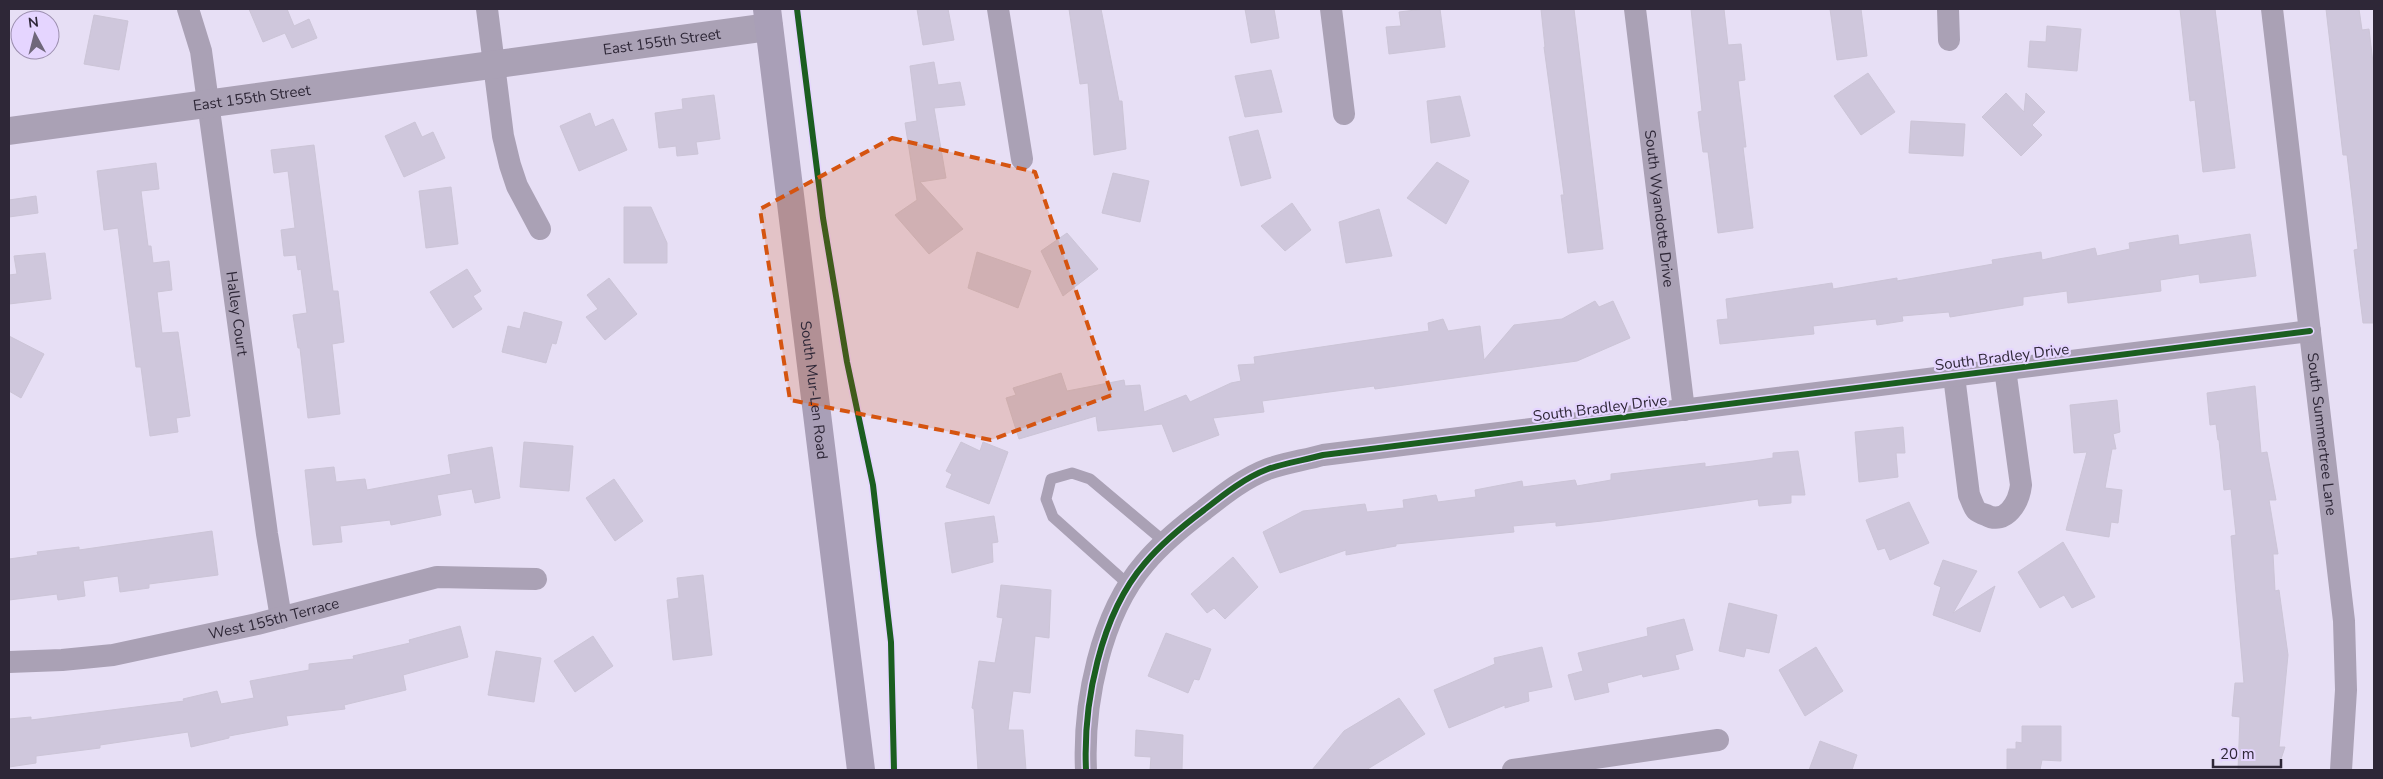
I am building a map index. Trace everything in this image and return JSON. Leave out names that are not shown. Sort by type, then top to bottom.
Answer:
[{"type":"main road","name":"South Mur-Len Road","points":[[768,18],[861,770]]},
{"type":"street","name":"Halley Court","points":[[188,9],[201,51],[267,534],[281,618]]},
{"type":"street","points":[[487,9],[504,136],[510,165],[517,186],[540,229]]},
{"type":"street","points":[[998,9],[1022,159]]},
{"type":"street","points":[[1331,9],[1344,114]]},
{"type":"street","name":"South Wyandotte Drive","points":[[1635,9],[1684,410]]},
{"type":"street","points":[[1948,9],[1949,40]]},
{"type":"street","name":"South Summertree Lane","points":[[2272,9],[2344,621],[2346,690],[2341,770]]},
{"type":"street","name":"East 155th Street","points":[[9,130],[494,64],[768,18]]},
{"type":"street","name":"South Bradley Drive","points":[[1086,770],[1086,718],[1099,653],[1119,603],[1144,563],[1190,520],[1229,490],[1267,470],[1323,455],[2310,331]]},
{"type":"street","points":[[1954,376],[1969,495],[1976,510],[1990,517],[2002,516],[2013,509],[2019,498],[2021,486],[2006,369]]},
{"type":"street","name":"West 155th Terrace","points":[[9,662],[62,660],[113,655],[281,618],[437,577],[536,578]]},
{"type":"street","points":[[1513,770],[1575,759],[1718,740]]},
{"type":"lane","points":[[1130,586],[1053,517],[1046,499],[1051,479],[1072,473],[1090,479],[1166,544]]},
{"type":"highlighted area","points":[[892,138],[1035,172],[1112,395],[991,440],[790,400],[760,209]]},
{"type":"building","points":[[249,9],[287,9],[294,26],[309,19],[317,38],[292,48],[285,33],[263,42]]},
{"type":"building","points":[[917,9],[948,9],[954,40],[923,45]]},
{"type":"building","points":[[1069,9],[1101,9],[1119,101],[1122,101],[1126,149],[1094,155],[1088,83],[1080,84]]},
{"type":"building","points":[[1245,9],[1274,9],[1279,38],[1251,43]]},
{"type":"building","points":[[1440,9],[1445,47],[1389,54],[1386,27],[1401,26],[1399,12]]},
{"type":"building","points":[[1541,9],[1574,9],[1603,249],[1568,253],[1561,195],[1564,195],[1544,47]]},
{"type":"building","points":[[1691,9],[1724,9],[1728,45],[1741,44],[1745,80],[1738,81],[1746,147],[1743,147],[1753,228],[1718,233],[1708,152],[1703,152],[1698,112],[1702,111]]},
{"type":"building","points":[[1830,9],[1861,9],[1867,56],[1837,60]]},
{"type":"building","points":[[2180,9],[2215,9],[2235,168],[2203,172],[2195,100],[2190,101]]},
{"type":"building","points":[[2326,9],[2359,9],[2362,30],[2369,29],[2374,71],[2374,323],[2363,323],[2354,250],[2358,249],[2347,155],[2343,155]]},
{"type":"building","points":[[94,15],[128,21],[119,70],[84,64]]},
{"type":"building","points":[[2047,26],[2081,29],[2077,71],[2028,67],[2030,41],[2046,42]]},
{"type":"building","points":[[934,62],[938,85],[960,82],[965,105],[934,108],[946,178],[920,182],[963,229],[929,254],[895,215],[917,200],[905,123],[917,121],[910,66]]},
{"type":"building","points":[[1271,70],[1282,112],[1245,117],[1235,76]]},
{"type":"building","points":[[1868,73],[1895,112],[1861,135],[1834,96]]},
{"type":"building","points":[[2006,93],[2024,112],[2026,93],[2045,112],[2032,125],[2042,135],[2021,156],[1982,117]]},
{"type":"building","points":[[714,95],[720,139],[696,142],[698,154],[677,156],[676,146],[659,148],[655,113],[683,109],[682,99]]},
{"type":"building","points":[[1460,96],[1470,136],[1431,143],[1427,101]]},
{"type":"building","points":[[590,113],[595,127],[613,119],[627,150],[579,171],[560,126]]},
{"type":"building","points":[[1911,121],[1965,124],[1963,156],[1909,153]]},
{"type":"building","points":[[415,122],[422,137],[433,132],[445,158],[404,177],[385,136]]},
{"type":"building","points":[[1258,130],[1271,178],[1241,186],[1229,137]]},
{"type":"building","points":[[314,145],[333,291],[338,291],[344,342],[332,344],[340,414],[308,418],[300,348],[298,348],[293,315],[307,313],[301,269],[298,270],[296,255],[284,256],[281,230],[295,228],[288,171],[274,173],[271,150]]},
{"type":"building","points":[[1437,162],[1469,181],[1446,224],[1407,198]]},
{"type":"building","points":[[156,163],[159,189],[141,191],[148,246],[151,246],[153,263],[169,261],[172,290],[157,292],[162,333],[178,332],[190,416],[176,418],[178,432],[150,436],[141,367],[136,367],[118,228],[104,230],[97,171]]},
{"type":"building","points":[[1113,173],[1149,181],[1140,222],[1102,213]]},
{"type":"building","points":[[451,187],[458,244],[426,248],[419,191]]},
{"type":"building","points":[[36,196],[38,213],[9,217],[9,200]]},
{"type":"building","points":[[1292,203],[1311,230],[1285,251],[1261,226]]},
{"type":"building","points":[[624,207],[651,207],[667,243],[667,263],[624,263]]},
{"type":"building","points":[[1379,209],[1392,256],[1346,263],[1339,222]]},
{"type":"building","points":[[1067,233],[1098,269],[1063,296],[1041,251]]},
{"type":"building","points":[[2250,234],[2256,276],[2200,283],[2199,274],[2160,280],[2161,291],[2068,303],[2067,291],[2023,297],[2023,305],[1950,317],[1949,312],[1902,316],[1903,321],[1877,325],[1876,319],[1813,326],[1814,334],[1720,344],[1717,320],[1728,319],[1726,299],[1832,283],[1833,289],[1897,278],[1897,281],[1993,264],[1992,260],[2041,252],[2042,260],[2095,248],[2097,256],[2130,249],[2129,243],[2178,235],[2179,245]]},
{"type":"building","points":[[977,252],[1031,271],[1018,308],[968,288]]},
{"type":"building","points":[[45,253],[51,299],[9,304],[9,275],[17,274],[14,256]]},
{"type":"building","points":[[467,269],[481,291],[473,296],[482,309],[453,328],[430,292]]},
{"type":"building","points":[[609,278],[637,314],[605,340],[586,317],[598,309],[587,295]]},
{"type":"building","points":[[1595,301],[1599,307],[1613,301],[1630,338],[1577,361],[1375,389],[1374,386],[1262,401],[1264,412],[1213,418],[1219,435],[1173,452],[1162,424],[1098,431],[1096,416],[1019,439],[1006,398],[1016,395],[1013,388],[1061,373],[1067,391],[1124,380],[1125,386],[1140,385],[1144,412],[1186,395],[1190,402],[1231,383],[1241,381],[1238,365],[1255,364],[1254,357],[1429,331],[1428,323],[1443,319],[1448,331],[1480,326],[1484,360],[1514,325],[1562,319]]},
{"type":"building","points":[[524,312],[562,322],[556,344],[552,343],[546,363],[502,352],[508,326],[520,329]]},
{"type":"building","points":[[9,336],[44,354],[21,398],[9,391]]},
{"type":"building","points":[[2255,386],[2261,453],[2267,452],[2276,500],[2269,500],[2278,554],[2273,554],[2275,591],[2279,590],[2288,655],[2279,747],[2285,747],[2280,762],[2281,770],[2238,770],[2240,717],[2232,716],[2235,683],[2244,683],[2231,536],[2236,535],[2231,489],[2224,490],[2219,440],[2216,424],[2210,425],[2207,393]]},
{"type":"building","points":[[2117,400],[2120,432],[2113,434],[2116,449],[2112,449],[2105,488],[2122,490],[2118,523],[2111,522],[2109,537],[2066,530],[2087,452],[2074,453],[2070,405]]},
{"type":"building","points":[[1903,427],[1905,453],[1896,453],[1898,477],[1859,482],[1855,432]]},
{"type":"building","points":[[524,442],[573,446],[569,491],[520,487]]},
{"type":"building","points":[[961,442],[980,451],[983,442],[1008,452],[989,504],[946,487],[952,474],[946,471]]},
{"type":"building","points":[[492,447],[500,498],[475,503],[472,489],[437,495],[441,515],[391,525],[390,520],[340,526],[342,542],[313,545],[305,470],[334,467],[336,482],[365,479],[367,490],[451,474],[448,455]]},
{"type":"building","points":[[1798,451],[1805,495],[1791,495],[1791,503],[1759,506],[1758,499],[1602,521],[1556,526],[1556,522],[1513,526],[1514,532],[1396,544],[1396,546],[1346,555],[1346,550],[1280,573],[1263,532],[1303,511],[1365,504],[1367,512],[1404,508],[1403,500],[1436,495],[1438,502],[1476,497],[1475,490],[1522,481],[1523,487],[1575,480],[1577,486],[1611,480],[1611,474],[1705,463],[1705,467],[1773,458],[1773,453]]},
{"type":"building","points":[[614,479],[643,521],[615,541],[586,498]]},
{"type":"building","points":[[1909,502],[1929,543],[1890,560],[1885,548],[1878,550],[1866,520]]},
{"type":"building","points":[[994,516],[998,542],[992,543],[993,562],[952,573],[945,523]]},
{"type":"building","points":[[212,531],[218,575],[149,584],[149,588],[120,592],[118,576],[83,581],[85,596],[58,600],[57,594],[9,600],[9,559],[38,555],[37,552],[79,547],[79,550]]},
{"type":"building","points":[[2063,542],[2095,597],[2072,608],[2064,595],[2040,608],[2018,572]]},
{"type":"building","points":[[1233,557],[1258,587],[1225,619],[1214,608],[1207,613],[1191,594]]},
{"type":"building","points":[[1943,560],[1977,571],[1953,613],[1995,586],[1980,632],[1933,615],[1941,587],[1934,584]]},
{"type":"building","points":[[703,575],[712,655],[673,660],[667,600],[679,598],[677,578]]},
{"type":"building","points":[[1001,585],[1051,590],[1049,638],[1035,636],[1030,693],[1013,691],[1008,730],[1023,730],[1026,770],[978,770],[974,709],[972,708],[979,661],[995,663],[1003,618],[997,617]]},
{"type":"building","points":[[1729,603],[1777,615],[1769,653],[1746,648],[1744,657],[1719,651]]},
{"type":"building","points":[[1684,619],[1693,650],[1675,655],[1679,669],[1643,677],[1642,674],[1607,683],[1609,692],[1575,700],[1568,675],[1583,671],[1578,653],[1648,636],[1647,628]]},
{"type":"building","points":[[460,626],[468,657],[403,675],[406,690],[344,705],[345,709],[286,716],[288,725],[229,736],[229,738],[191,747],[188,732],[100,745],[100,748],[36,756],[36,763],[9,767],[9,719],[31,717],[31,720],[184,701],[183,699],[217,691],[221,704],[254,698],[250,681],[309,670],[309,664],[354,659],[353,656],[410,643],[409,640]]},
{"type":"building","points":[[1166,633],[1211,649],[1199,680],[1194,679],[1188,693],[1148,676]]},
{"type":"building","points":[[593,636],[613,666],[575,692],[554,661]]},
{"type":"building","points":[[1542,647],[1552,687],[1528,692],[1529,701],[1505,708],[1505,705],[1449,728],[1434,690],[1495,664],[1494,658]]},
{"type":"building","points":[[1816,647],[1843,691],[1805,716],[1779,670]]},
{"type":"building","points":[[496,651],[541,658],[534,702],[488,695]]},
{"type":"building","points":[[1399,698],[1425,734],[1366,770],[1312,770],[1344,731]]},
{"type":"building","points":[[2022,726],[2061,726],[2061,761],[2042,760],[2040,770],[2007,770],[2007,749],[2016,749],[2016,742],[2022,743]]},
{"type":"building","points":[[1136,730],[1183,735],[1182,770],[1150,770],[1151,757],[1135,756]]},
{"type":"building","points":[[1820,741],[1857,755],[1852,770],[1809,770]]},
{"type":"cycle path","points":[[797,9],[823,218],[847,362],[873,485],[891,642],[894,770]]},
{"type":"cycle path","points":[[1086,770],[1086,744],[1091,689],[1106,634],[1116,608],[1129,584],[1151,556],[1181,528],[1234,487],[1268,469],[1323,455],[2310,331]]}]
